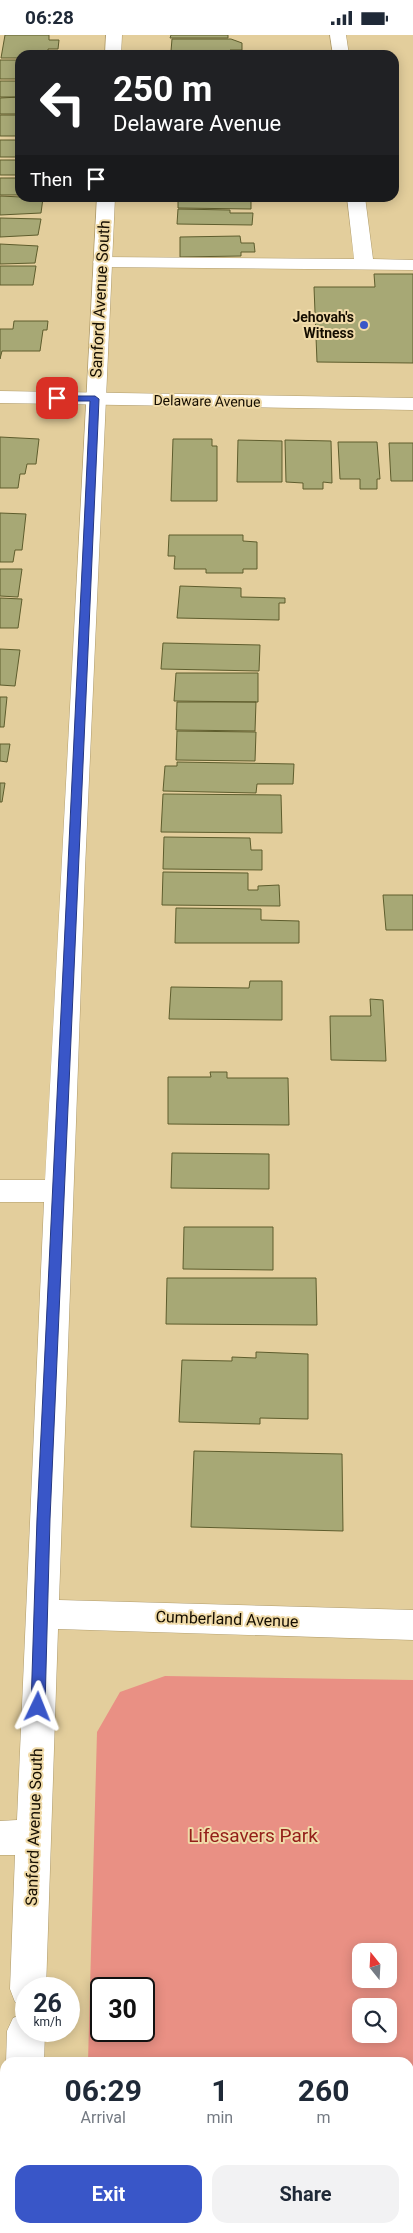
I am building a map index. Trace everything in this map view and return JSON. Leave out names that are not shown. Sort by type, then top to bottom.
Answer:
[{"type":"street","points":[[113,50],[114,35]]},
{"type":"street","points":[[338,35],[340,50]]},
{"type":"street","name":"Sanford Avenue South","points":[[29,1977],[35,1837],[41,1614],[59,1191],[106,202]]},
{"type":"street","points":[[357,202],[364,265]]},
{"type":"street","points":[[102,262],[413,265]]},
{"type":"street","name":"Delaware Avenue","points":[[0,397],[413,404]]},
{"type":"street","points":[[0,1191],[59,1191]]},
{"type":"street","name":"Cumberland Avenue","points":[[41,1614],[413,1625]]},
{"type":"street","points":[[0,1838],[35,1837]]},
{"type":"street","points":[[25,2057],[26,2042]]},
{"type":"green space","name":"Lifesavers Park","points":[[165,1676],[413,1680],[413,2057],[88,2057],[90,1989],[90,2042],[155,2042],[155,1977],[90,1977],[97,1732],[120,1692]]},
{"type":"building","points":[[5,35],[49,35],[49,40],[59,40],[58,49],[15,50],[15,58],[1,58]]},
{"type":"building","points":[[171,35],[228,35],[228,38],[170,38]]},
{"type":"building","points":[[172,39],[231,39],[242,43],[242,50],[171,50]]},
{"type":"building","points":[[0,60],[15,60],[15,79],[0,79]]},
{"type":"building","points":[[0,81],[15,81],[15,97],[0,97]]},
{"type":"building","points":[[15,97],[15,114],[0,114],[0,98]]},
{"type":"building","points":[[0,115],[15,115],[15,136],[0,136]]},
{"type":"building","points":[[0,140],[15,140],[15,157],[0,157]]},
{"type":"building","points":[[0,160],[15,160],[15,175],[0,175]]},
{"type":"building","points":[[0,178],[15,178],[15,195],[0,195]]},
{"type":"building","points":[[0,196],[15,197],[15,202],[42,202],[41,213],[0,215]]},
{"type":"building","points":[[178,202],[251,202],[251,209],[178,208]]},
{"type":"building","points":[[178,209],[230,210],[230,213],[253,213],[252,225],[177,224]]},
{"type":"building","points":[[0,218],[41,219],[38,235],[0,237]]},
{"type":"building","points":[[240,236],[241,243],[254,243],[255,252],[241,252],[241,256],[180,257],[180,237]]},
{"type":"building","points":[[0,244],[38,246],[35,263],[0,264]]},
{"type":"building","points":[[0,266],[36,266],[33,285],[0,285]]},
{"type":"building","name":"Jehovah's Witness","points":[[374,274],[413,274],[413,363],[317,362],[314,287],[375,287]]},
{"type":"building","points":[[14,321],[48,321],[47,330],[43,330],[40,351],[2,351],[0,359],[0,329],[13,329]]},
{"type":"building","points":[[0,437],[39,439],[36,464],[27,464],[25,474],[20,474],[18,488],[0,488]]},
{"type":"building","points":[[173,439],[212,439],[212,446],[217,446],[217,501],[171,501]]},
{"type":"building","points":[[238,440],[282,441],[282,482],[237,482]]},
{"type":"building","points":[[285,440],[331,441],[332,483],[323,482],[323,489],[303,489],[303,483],[286,482]]},
{"type":"building","points":[[338,442],[377,442],[380,479],[377,479],[377,489],[360,489],[360,479],[340,479]]},
{"type":"building","points":[[389,443],[413,443],[413,481],[391,481]]},
{"type":"building","points":[[0,513],[26,514],[22,550],[15,550],[13,562],[0,562]]},
{"type":"building","points":[[169,535],[243,535],[243,541],[257,542],[257,569],[243,569],[243,573],[206,573],[206,569],[174,569],[175,556],[168,556]]},
{"type":"building","points":[[0,569],[22,569],[18,597],[0,596]]},
{"type":"building","points":[[180,586],[241,588],[241,597],[285,598],[285,603],[279,603],[279,620],[177,618]]},
{"type":"building","points":[[0,598],[22,599],[18,628],[0,628]]},
{"type":"building","points":[[163,643],[260,645],[259,671],[161,669]]},
{"type":"building","points":[[0,649],[20,650],[15,686],[0,685]]},
{"type":"building","points":[[176,673],[258,673],[258,702],[174,701]]},
{"type":"building","points":[[0,697],[7,697],[4,727],[0,727]]},
{"type":"building","points":[[177,702],[256,702],[255,731],[176,730]]},
{"type":"building","points":[[177,731],[256,732],[255,761],[176,760]]},
{"type":"building","points":[[0,744],[10,744],[7,762],[0,761]]},
{"type":"building","points":[[177,762],[294,764],[293,784],[257,784],[256,793],[163,791],[165,766],[177,766]]},
{"type":"building","points":[[0,783],[5,783],[2,802],[0,802]]},
{"type":"building","points":[[163,794],[281,795],[282,833],[161,832]]},
{"type":"building","points":[[164,837],[250,838],[251,850],[262,850],[262,870],[163,869]]},
{"type":"building","points":[[163,872],[248,873],[248,890],[258,890],[258,886],[279,885],[280,906],[162,905]]},
{"type":"building","points":[[383,895],[413,895],[413,930],[386,930]]},
{"type":"building","points":[[176,908],[261,909],[261,920],[299,921],[299,943],[175,943]]},
{"type":"building","points":[[250,981],[282,981],[282,1020],[169,1019],[171,987],[249,988]]},
{"type":"building","points":[[370,999],[383,1000],[386,1061],[331,1060],[330,1016],[371,1016]]},
{"type":"building","points":[[210,1072],[227,1072],[227,1078],[288,1078],[289,1125],[168,1124],[168,1077],[211,1077]]},
{"type":"building","points":[[172,1153],[269,1154],[269,1189],[171,1188]]},
{"type":"building","points":[[184,1227],[273,1227],[273,1270],[183,1269]]},
{"type":"building","points":[[167,1278],[316,1278],[317,1325],[166,1324]]},
{"type":"building","points":[[256,1352],[308,1354],[308,1419],[260,1418],[260,1424],[179,1422],[182,1360],[232,1361],[232,1357],[256,1358]]},
{"type":"building","points":[[194,1451],[342,1454],[343,1531],[191,1527]]},
{"type":"place","name":"Jehovah's Witness","points":[[364,325]]},
{"type":"route","points":[[38,1707],[44,1519],[95,399],[57,398]]}]
